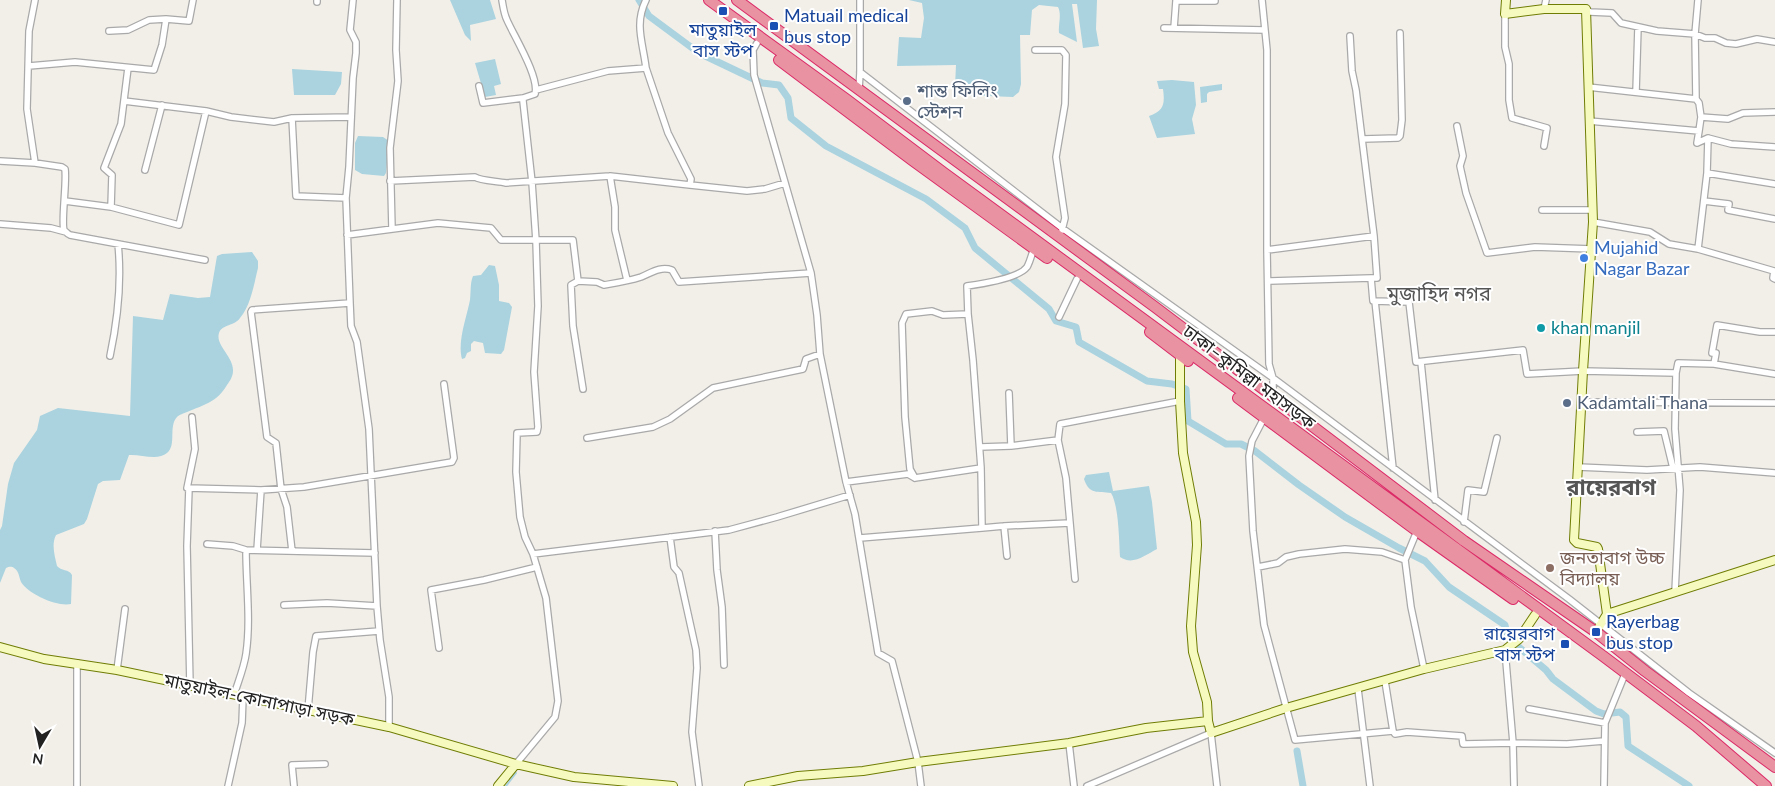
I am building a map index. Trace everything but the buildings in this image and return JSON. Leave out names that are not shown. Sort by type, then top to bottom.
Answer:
[{"type":"highway","points":[[704,0],[757,43],[912,160],[1180,354],[1415,535],[1587,652],[1625,674]]},
{"type":"highway","name":"ঢাকা–কুমিল্লা মহাসড়ক","points":[[709,0],[1696,726],[1766,786]]},
{"type":"highway","name":"ঢাকা–কুমিল্লা মহাসড়ক","points":[[737,0],[859,90],[1061,233],[1313,428],[1464,541],[1599,628],[1645,671],[1775,767]]},
{"type":"street","points":[[35,0],[29,31],[27,109],[35,163]]},
{"type":"street","points":[[109,31],[128,30],[149,20],[166,19],[189,22],[193,0]]},
{"type":"street","points":[[353,0],[350,30],[356,42],[356,54],[352,78],[346,198],[351,326],[356,342],[369,429],[377,606],[389,697],[390,726]]},
{"type":"street","points":[[392,229],[390,148],[398,82],[396,50],[397,0]]},
{"type":"street","points":[[479,86],[483,103],[523,98],[535,94],[535,84],[527,62],[506,18],[502,0]]},
{"type":"street","points":[[646,0],[641,11],[640,34],[646,68],[668,133],[690,179],[690,186]]},
{"type":"street","points":[[859,90],[860,0]]},
{"type":"street","points":[[1262,0],[1267,50],[1267,250],[1269,364],[1273,378],[1273,396]]},
{"type":"street","points":[[1506,0],[1505,47],[1509,64],[1509,100],[1512,118],[1546,128],[1544,146]]},
{"type":"street","points":[[1544,10],[1546,0]]},
{"type":"street","points":[[1698,0],[1695,34],[1696,99],[1699,103],[1701,117],[1698,142],[1708,138],[1731,144],[1775,147]]},
{"type":"street","points":[[1174,28],[1176,1],[1215,1]]},
{"type":"street","points":[[1505,14],[1544,10],[1586,10],[1590,12],[1612,13],[1621,23],[1695,34],[1705,38],[1715,38],[1726,43],[1736,44],[1757,40],[1775,42]]},
{"type":"street","points":[[1586,10],[1593,222],[1574,540],[1577,543],[1598,549],[1606,614],[1599,628]]},
{"type":"street","points":[[29,66],[76,62],[154,70],[162,45],[166,19]]},
{"type":"street","points":[[1636,92],[1638,27]]},
{"type":"street","points":[[1164,28],[1265,30]]},
{"type":"street","points":[[1363,139],[1398,138],[1400,136],[1402,113],[1400,33]]},
{"type":"street","points":[[1268,281],[1378,278],[1363,139],[1352,71],[1350,36]]},
{"type":"street","points":[[757,43],[753,50],[754,75],[811,273],[820,354],[846,482],[860,538],[878,653],[892,661],[918,762],[921,786]]},
{"type":"street","points":[[1035,50],[1062,50],[1066,55],[1065,104],[1056,157],[1064,218],[1061,233]]},
{"type":"street","points":[[111,207],[112,175],[104,168],[121,124],[128,68]]},
{"type":"street","points":[[536,90],[608,71],[646,68]]},
{"type":"street","points":[[860,72],[1061,233],[1273,378],[1464,522],[1599,628],[1689,694],[1775,753]]},
{"type":"street","points":[[1588,88],[1696,99]]},
{"type":"street","points":[[498,786],[555,717],[557,710],[557,690],[547,607],[537,567],[525,537],[520,517],[516,453],[517,434],[534,433],[537,432],[538,428],[534,372],[538,306],[536,241],[523,98]]},
{"type":"street","points":[[124,102],[206,111],[252,120],[274,122],[292,118],[351,117]]},
{"type":"street","points":[[145,170],[162,106]]},
{"type":"street","points":[[65,201],[111,207],[179,225],[206,111]]},
{"type":"street","points":[[1701,117],[1728,119],[1743,113],[1775,112]]},
{"type":"street","points":[[292,118],[296,196],[346,198]]},
{"type":"street","points":[[1589,121],[1698,131]]},
{"type":"street","points":[[1457,126],[1463,156],[1460,166],[1464,184],[1487,253],[1535,247],[1592,250]]},
{"type":"street","points":[[1698,249],[1707,173],[1708,138]]},
{"type":"street","points":[[0,161],[35,163],[65,169],[63,228],[66,232]]},
{"type":"street","points":[[1707,173],[1775,184]]},
{"type":"street","points":[[390,181],[475,177],[479,180],[493,180],[506,183],[610,176],[747,191],[765,189],[784,183]]},
{"type":"street","points":[[610,176],[615,207],[615,230],[627,280]]},
{"type":"street","points":[[1704,201],[1729,204],[1728,210],[1775,219]]},
{"type":"street","points":[[1542,210],[1592,210]]},
{"type":"street","points":[[347,236],[438,222],[491,228],[501,240],[573,240],[578,281]]},
{"type":"street","points":[[1593,222],[1650,232],[1669,244],[1698,249],[1774,271],[1773,278],[1775,278]]},
{"type":"street","points":[[0,224],[51,228],[70,234],[204,260]]},
{"type":"street","points":[[1267,250],[1374,236]]},
{"type":"street","points":[[110,356],[119,302],[121,269],[118,244]]},
{"type":"street","points":[[982,528],[982,468],[967,286],[992,282],[1016,275],[1027,267],[1034,248]]},
{"type":"street","points":[[583,389],[571,305],[571,285],[578,281],[597,282],[604,285],[642,276],[649,271],[667,268],[672,270],[678,282],[811,273]]},
{"type":"street","points":[[1371,278],[1393,468]]},
{"type":"street","points":[[1059,317],[1077,279]]},
{"type":"street","points":[[1375,301],[1409,302],[1416,362],[1523,350],[1527,374],[1583,371],[1676,373]]},
{"type":"street","points":[[292,551],[288,507],[281,489],[276,443],[268,437],[251,312],[252,310],[350,303]]},
{"type":"street","points":[[915,478],[910,469],[905,418],[903,318],[906,314],[932,311],[942,315],[968,314]]},
{"type":"street","points":[[1714,364],[1716,353],[1712,353],[1717,325],[1760,332],[1775,332]]},
{"type":"street","points":[[587,438],[653,427],[670,419],[713,388],[803,369],[806,359],[820,354]]},
{"type":"street","points":[[1180,354],[1183,453],[1196,522],[1197,545],[1191,626],[1193,652],[1207,702],[1217,786]]},
{"type":"street","points":[[1421,362],[1435,500]]},
{"type":"street","points":[[1676,468],[1676,373],[1678,363],[1714,364],[1775,374]]},
{"type":"street","points":[[188,488],[261,490],[322,485],[452,462],[454,458],[444,384]]},
{"type":"street","points":[[1010,393],[1011,446]]},
{"type":"street","points":[[1075,579],[1066,478],[1058,440],[1060,424],[1180,401]]},
{"type":"street","points":[[1582,402],[1775,403]]},
{"type":"street","points":[[190,686],[187,488],[195,449],[192,417]]},
{"type":"street","points":[[1264,418],[1252,441],[1249,456],[1253,531],[1264,626],[1295,740],[1393,731],[1395,734],[1407,732],[1462,736],[1463,744],[1567,744],[1604,741]]},
{"type":"street","points":[[1637,432],[1664,431],[1676,468],[1680,490],[1675,592]]},
{"type":"street","points":[[1464,522],[1468,490],[1484,492],[1497,438]]},
{"type":"street","points":[[980,447],[1011,446],[1058,440]]},
{"type":"street","points":[[1578,467],[1647,470],[1700,467],[1775,473]]},
{"type":"street","points":[[846,482],[908,474],[915,478],[982,468]]},
{"type":"street","points":[[257,550],[261,490]]},
{"type":"street","points":[[533,554],[729,530],[850,495]]},
{"type":"street","points":[[860,538],[1004,526],[1070,523]]},
{"type":"street","points":[[1004,526],[1007,556]]},
{"type":"street","points":[[715,531],[717,570],[722,608],[724,665]]},
{"type":"street","points":[[1415,535],[1405,560],[1411,607],[1424,669]]},
{"type":"street","points":[[670,537],[674,567],[679,573],[696,650],[697,668],[692,732],[699,786]]},
{"type":"street","points":[[207,544],[233,546],[246,550],[374,553]]},
{"type":"street","points":[[1258,567],[1278,563],[1286,557],[1299,554],[1345,549],[1382,552],[1405,560]]},
{"type":"street","points":[[234,695],[246,657],[247,645],[249,607],[246,550]]},
{"type":"street","points":[[1606,614],[1775,560]]},
{"type":"street","points":[[438,648],[431,590],[537,567]]},
{"type":"street","points":[[284,605],[328,603],[377,606]]},
{"type":"street","points":[[117,670],[125,609]]},
{"type":"street","points":[[1087,786],[1212,733],[1286,708],[1424,669],[1505,650],[1519,639],[1535,615]]},
{"type":"street","points":[[308,710],[316,636],[379,631]]},
{"type":"street","name":"মাতুয়াইল-কোনাপাড়া সড়ক","points":[[0,647],[44,659],[117,670],[390,726],[516,764],[574,777],[673,786]]},
{"type":"street","points":[[1505,650],[1513,743],[1514,786]]},
{"type":"street","points":[[76,663],[77,786]]},
{"type":"street","points":[[1604,786],[1605,723],[1625,674]]},
{"type":"street","points":[[1385,681],[1393,731]]},
{"type":"street","points":[[1358,688],[1370,786]]},
{"type":"street","points":[[228,786],[242,724],[242,697]]},
{"type":"street","points":[[1529,709],[1605,723]]},
{"type":"street","points":[[749,786],[798,776],[863,770],[1069,743],[1146,728],[1208,721]]},
{"type":"street","points":[[1069,743],[1074,786]]},
{"type":"street","points":[[294,786],[292,764],[325,764]]},
{"type":"water","points":[[450,0],[490,0],[496,19],[470,25],[471,41],[465,35]]},
{"type":"water","points":[[909,0],[1097,0],[1096,29],[1099,46],[1083,48],[1077,4],[1072,4],[1077,42],[1059,33],[1060,13],[1058,7],[1039,5],[1032,10],[1030,35],[1020,35],[1021,84],[1019,92],[1013,97],[963,95],[957,93],[955,86],[956,65],[897,66],[899,37],[921,38],[924,18],[922,3]]},
{"type":"water","points":[[495,59],[501,84],[494,86],[496,95],[485,97],[475,63]]},
{"type":"water","points":[[292,69],[342,72],[341,84],[335,95],[294,95]]},
{"type":"water","points":[[1157,81],[1194,82],[1196,105],[1192,119],[1195,134],[1157,138],[1149,116],[1161,109],[1164,99],[1163,89],[1159,89]]},
{"type":"water","points":[[1222,84],[1222,90],[1209,92],[1207,94],[1207,102],[1201,103],[1200,87]]},
{"type":"water","points":[[358,136],[383,137],[389,141],[386,173],[384,176],[362,174],[355,170],[355,143]]},
{"type":"water","points":[[252,252],[258,261],[258,268],[249,301],[238,321],[223,328],[219,333],[218,338],[233,366],[231,378],[223,391],[210,402],[177,417],[173,426],[172,445],[167,453],[159,457],[129,455],[120,480],[103,481],[98,484],[84,524],[56,535],[54,554],[57,566],[72,575],[71,604],[58,604],[36,595],[25,587],[21,582],[19,574],[12,567],[6,568],[0,583],[0,530],[8,484],[14,463],[37,430],[40,416],[58,408],[130,416],[133,316],[163,320],[170,294],[198,298],[210,297],[217,256]]},
{"type":"water","points":[[489,265],[495,266],[499,285],[499,301],[509,303],[512,307],[504,350],[501,354],[485,353],[483,343],[474,341],[471,344],[471,351],[462,359],[462,337],[470,300],[472,279],[473,276],[481,275]]},
{"type":"water","points":[[1109,472],[1113,491],[1149,486],[1157,549],[1139,559],[1130,560],[1120,557],[1114,499],[1111,493],[1098,492],[1088,488],[1084,479],[1086,475]]},
{"type":"waterway","points":[[639,0],[649,16],[699,53],[762,83],[779,85],[788,98],[791,118],[826,146],[926,199],[965,228],[975,248],[1049,309],[1056,321],[1076,327],[1079,342],[1147,381],[1172,384],[1186,389],[1188,421],[1226,444],[1241,444],[1255,451],[1345,517],[1425,561],[1449,587],[1505,625],[1508,638],[1546,670],[1553,679],[1596,711],[1604,714],[1620,712],[1626,717],[1628,746],[1689,786]]},
{"type":"waterway","points":[[1297,751],[1303,786]]},
{"type":"waterway","points":[[506,786],[516,773]]},
{"type":"place","name":"মাতুয়াইল বাস স্টপ","points":[[723,11]]},
{"type":"place","name":"Matuail medical bus stop","points":[[774,26]]},
{"type":"place","name":"শান্ত ফিলিং স্টেশন","points":[[907,101]]},
{"type":"place","name":"Mujahid Nagar Bazar","points":[[1584,258]]},
{"type":"place","name":"khan manjil","points":[[1541,328]]},
{"type":"place","name":"Kadamtali Thana","points":[[1567,403]]},
{"type":"place","name":"জনতাবাগ উচ্চ বিদ্যালয়","points":[[1550,568]]},
{"type":"place","name":"Rayerbag bus stop","points":[[1596,632]]},
{"type":"place","name":"রায়েরবাগ বাস স্টপ","points":[[1565,644]]},
{"type":"district","name":"মুজাহিদ নগর","points":[[1439,294]]},
{"type":"district","name":"রায়েরবাগ","points":[[1611,487]]}]
